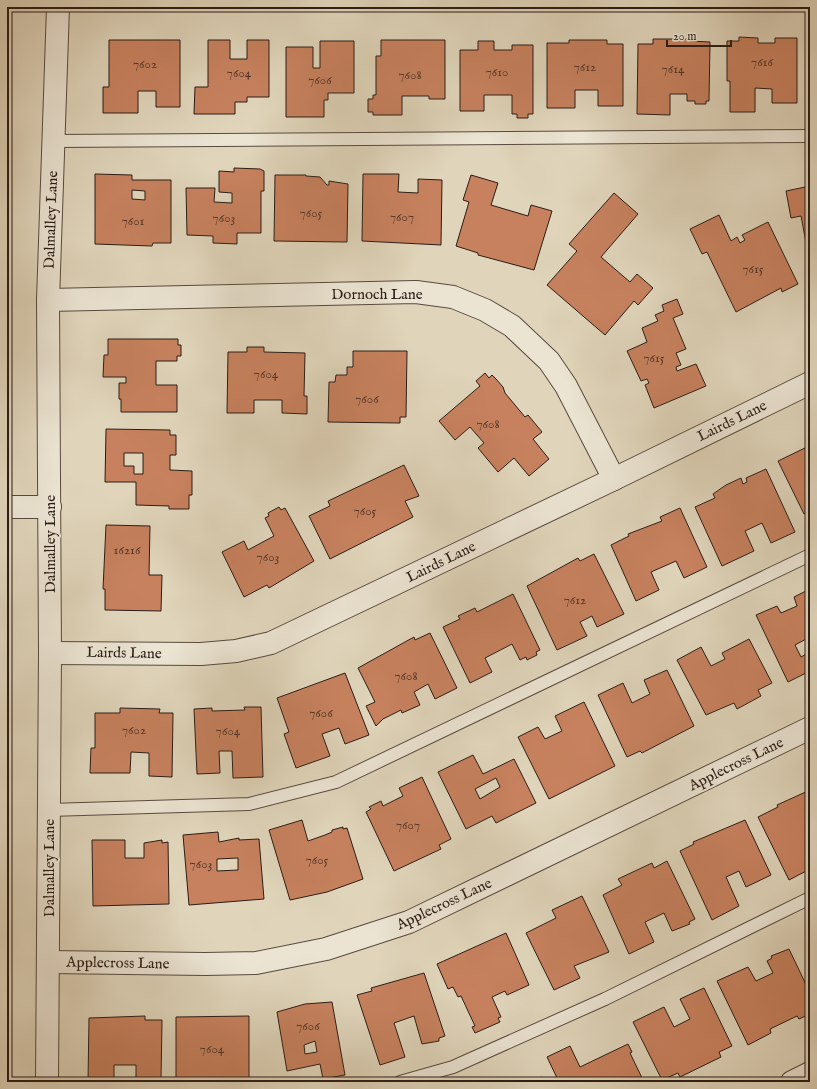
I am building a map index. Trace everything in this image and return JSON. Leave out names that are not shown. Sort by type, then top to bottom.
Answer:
[{"type":"street","name":"Dalmalley Lane","points":[[47,1082],[50,653],[48,300],[58,7]]},
{"type":"street","name":"Dornoch Lane","points":[[48,300],[416,292],[453,297],[485,310],[512,326],[549,361],[566,386],[614,479]]},
{"type":"street","name":"Lairds Lane","points":[[50,653],[201,654],[236,651],[272,643],[810,383]]},
{"type":"street","points":[[7,507],[50,507]]},
{"type":"street","name":"Applecross Lane","points":[[48,962],[205,964],[256,963],[326,950],[409,922],[810,728]]},
{"type":"lane","points":[[53,141],[810,136]]},
{"type":"lane","points":[[49,810],[249,804],[336,782],[810,555]]},
{"type":"lane","points":[[400,1082],[453,1068],[605,999],[810,898]]},
{"type":"building","points":[[739,37],[758,38],[758,43],[775,43],[775,38],[797,38],[797,103],[772,103],[772,89],[755,88],[755,112],[730,112],[730,81],[727,81],[727,41],[739,41]]},
{"type":"building","points":[[653,39],[690,39],[690,41],[710,42],[709,101],[706,101],[706,104],[695,104],[695,101],[687,101],[687,94],[670,94],[670,115],[637,114],[638,44],[653,44]]},
{"type":"building","points":[[109,40],[180,40],[180,107],[156,107],[156,91],[138,91],[138,113],[103,113],[103,87],[109,87]]},
{"type":"building","points":[[208,40],[230,40],[230,59],[247,59],[247,40],[269,40],[269,97],[247,97],[247,102],[235,102],[235,114],[194,114],[195,87],[208,87]]},
{"type":"building","points":[[381,40],[445,40],[445,99],[429,99],[429,96],[402,96],[402,115],[373,115],[373,112],[368,112],[368,99],[373,99],[373,95],[376,95],[376,56],[381,56]]},
{"type":"building","points":[[569,40],[607,40],[607,44],[623,44],[623,106],[598,106],[598,90],[575,90],[575,108],[547,108],[547,43],[569,43]]},
{"type":"building","points":[[320,41],[354,41],[354,93],[328,93],[328,100],[324,100],[324,117],[286,117],[286,47],[313,47],[313,68],[320,68]]},
{"type":"building","points":[[478,41],[494,41],[494,50],[512,50],[512,45],[533,45],[533,114],[528,114],[528,118],[517,118],[517,114],[512,114],[512,95],[484,95],[484,111],[460,111],[460,50],[478,50]]},
{"type":"building","points":[[234,168],[260,169],[264,171],[264,191],[261,191],[261,233],[237,233],[237,244],[213,243],[213,236],[187,235],[186,188],[215,188],[214,202],[232,203],[232,193],[219,192],[219,171],[234,172]]},
{"type":"building","points":[[95,174],[132,175],[132,180],[171,180],[171,243],[153,243],[152,246],[95,244]],"holes":[[[132,190],[145,191],[145,200],[132,199]]]},
{"type":"building","points":[[363,174],[399,174],[398,192],[418,193],[418,179],[442,180],[441,245],[362,241]]},
{"type":"building","points":[[275,175],[306,175],[320,177],[327,185],[329,185],[329,181],[348,184],[347,242],[274,241]]},
{"type":"building","points":[[471,175],[498,183],[491,205],[528,216],[531,205],[552,211],[534,270],[478,255],[478,253],[456,246],[469,202],[463,200]]},
{"type":"building","points":[[810,186],[810,264],[801,216],[791,218],[786,191]]},
{"type":"building","points":[[614,193],[638,214],[601,257],[630,282],[637,274],[653,288],[638,305],[634,301],[605,335],[547,285],[577,251],[569,244]]},
{"type":"building","points":[[719,215],[731,241],[737,237],[740,243],[745,240],[742,235],[768,222],[798,284],[782,292],[781,288],[736,312],[707,252],[702,254],[690,229]]},
{"type":"building","points":[[677,299],[683,314],[673,318],[686,349],[676,353],[681,365],[676,367],[677,371],[696,364],[706,386],[654,408],[645,385],[649,383],[647,379],[641,381],[627,351],[647,342],[642,328],[658,321],[655,315],[664,311],[662,305]]},
{"type":"building","points":[[108,339],[178,339],[178,345],[181,345],[181,356],[177,356],[177,361],[156,361],[156,385],[177,385],[177,412],[121,412],[119,383],[126,383],[126,377],[103,377],[104,355],[108,355]]},
{"type":"building","points":[[247,347],[264,347],[264,352],[305,353],[304,396],[307,396],[307,414],[282,413],[282,400],[254,400],[254,413],[227,413],[228,352],[247,352]]},
{"type":"building","points":[[353,351],[407,351],[406,417],[400,417],[400,423],[328,422],[329,382],[335,382],[336,375],[347,375],[347,367],[353,367]]},
{"type":"building","points":[[485,373],[489,378],[492,375],[496,379],[503,387],[505,393],[525,417],[528,415],[542,432],[533,439],[549,459],[529,476],[514,458],[498,472],[478,448],[484,443],[470,427],[455,440],[439,421],[480,386],[476,381]]},
{"type":"building","points":[[106,429],[170,430],[170,435],[176,435],[176,455],[170,455],[170,470],[192,471],[192,495],[189,495],[189,509],[169,509],[169,506],[136,505],[136,482],[105,482]],"holes":[[[124,453],[143,453],[143,474],[134,474],[134,466],[124,466]]]},
{"type":"building","points":[[809,446],[810,512],[804,514],[778,461]]},
{"type":"building","points":[[404,465],[419,496],[405,501],[413,517],[330,559],[309,516],[330,506],[328,501]]},
{"type":"building","points":[[766,469],[795,532],[771,543],[762,523],[745,531],[754,551],[722,566],[695,507],[715,498],[713,494],[726,485],[741,478],[743,484],[747,482],[746,478]]},
{"type":"building","points":[[279,507],[281,510],[285,508],[314,561],[269,588],[267,585],[244,597],[222,552],[244,541],[248,550],[274,536],[265,518],[269,516],[268,513]]},
{"type":"building","points":[[680,508],[707,567],[684,578],[676,561],[651,572],[659,590],[636,601],[611,545],[629,536],[628,534],[662,521],[660,517]]},
{"type":"building","points":[[106,525],[150,526],[149,575],[162,575],[161,611],[105,610],[105,589],[103,589]]},
{"type":"building","points":[[594,554],[624,614],[597,627],[592,616],[580,622],[587,636],[557,650],[527,586],[578,558],[580,561]]},
{"type":"building","points":[[810,589],[810,642],[808,638],[795,645],[801,657],[810,652],[810,671],[788,682],[756,615],[777,606],[781,613],[797,606],[794,597]]},
{"type":"building","points":[[513,594],[540,650],[536,652],[537,655],[527,660],[526,657],[520,660],[512,644],[485,658],[492,672],[470,683],[443,627],[460,619],[458,616],[475,608],[477,612]]},
{"type":"building","points":[[430,633],[457,688],[435,699],[428,684],[414,692],[420,705],[402,713],[401,710],[383,719],[376,726],[366,706],[375,702],[358,668],[414,637],[415,640]]},
{"type":"building","points":[[749,639],[772,683],[758,690],[761,696],[737,709],[734,703],[706,715],[677,660],[701,647],[711,666],[725,659],[722,653]]},
{"type":"building","points":[[667,670],[694,726],[642,753],[640,751],[627,757],[598,695],[623,683],[632,703],[650,694],[644,680]]},
{"type":"building","points":[[345,673],[369,735],[345,744],[339,728],[322,734],[330,756],[296,768],[284,734],[289,732],[277,698]]},
{"type":"building","points":[[584,702],[615,766],[549,799],[518,737],[538,727],[545,739],[562,731],[555,716]]},
{"type":"building","points":[[244,707],[261,707],[263,777],[233,778],[232,751],[219,751],[220,773],[197,774],[194,709],[212,708],[212,711],[245,710]]},
{"type":"building","points":[[120,708],[160,709],[159,713],[173,713],[172,777],[149,776],[149,753],[131,752],[130,773],[90,773],[91,748],[95,748],[95,713],[120,713]]},
{"type":"building","points":[[473,755],[483,774],[514,759],[536,803],[496,823],[492,816],[466,829],[438,772]],"holes":[[[496,778],[500,787],[480,799],[475,789]]]},
{"type":"building","points":[[422,777],[451,839],[439,845],[441,849],[394,871],[366,812],[371,809],[369,807],[381,801],[383,806],[403,796],[399,788]]},
{"type":"building","points":[[810,790],[810,869],[789,880],[758,817],[778,807],[777,805]]},
{"type":"building","points":[[302,820],[308,841],[332,832],[332,830],[343,827],[343,829],[347,828],[363,879],[327,892],[290,900],[269,830]]},
{"type":"building","points":[[745,820],[771,875],[746,887],[739,871],[726,877],[739,906],[712,920],[680,851],[694,844],[693,842]]},
{"type":"building","points":[[218,832],[219,842],[239,838],[239,840],[259,839],[264,899],[189,905],[183,835]],"holes":[[[238,858],[238,870],[217,871],[217,859]]]},
{"type":"building","points":[[92,840],[125,840],[125,858],[144,858],[144,843],[162,840],[162,843],[168,842],[169,904],[93,906]]},
{"type":"building","points":[[667,861],[695,919],[689,922],[690,924],[672,931],[664,913],[645,922],[654,942],[629,954],[603,895],[622,885],[618,879],[652,863],[654,868]]},
{"type":"building","points":[[582,896],[609,952],[574,966],[580,978],[554,990],[526,933],[556,918],[552,910]]},
{"type":"building","points":[[506,933],[529,985],[507,995],[505,991],[492,997],[501,1017],[498,1018],[500,1022],[475,1033],[472,1027],[475,1026],[461,996],[458,997],[453,987],[448,989],[437,964]]},
{"type":"building","points":[[789,949],[810,993],[810,1014],[799,1019],[797,1016],[770,1029],[771,1033],[748,1045],[717,981],[748,967],[756,981],[773,973],[767,961],[772,958],[771,956]]},
{"type":"building","points":[[424,973],[445,1036],[439,1038],[439,1041],[422,1044],[414,1016],[394,1023],[405,1057],[380,1065],[357,995],[372,991],[371,988]]},
{"type":"building","points":[[704,988],[732,1046],[719,1052],[721,1057],[680,1077],[678,1073],[662,1080],[633,1022],[664,1007],[674,1027],[690,1019],[680,999]]},
{"type":"building","points":[[332,1002],[345,1075],[323,1079],[320,1064],[287,1071],[277,1012],[305,1004]],"holes":[[[315,1041],[317,1052],[305,1054],[304,1045]]]},
{"type":"building","points":[[145,1016],[145,1020],[162,1020],[161,1081],[136,1081],[136,1065],[114,1065],[114,1082],[88,1082],[89,1018]]},
{"type":"building","points":[[249,1016],[249,1081],[176,1082],[176,1017]]},
{"type":"building","points":[[628,1044],[632,1052],[630,1053],[644,1082],[559,1082],[547,1057],[570,1046],[580,1067]]},
{"type":"building","points":[[542,1077],[544,1082],[524,1082],[527,1078],[536,1080]]}]
